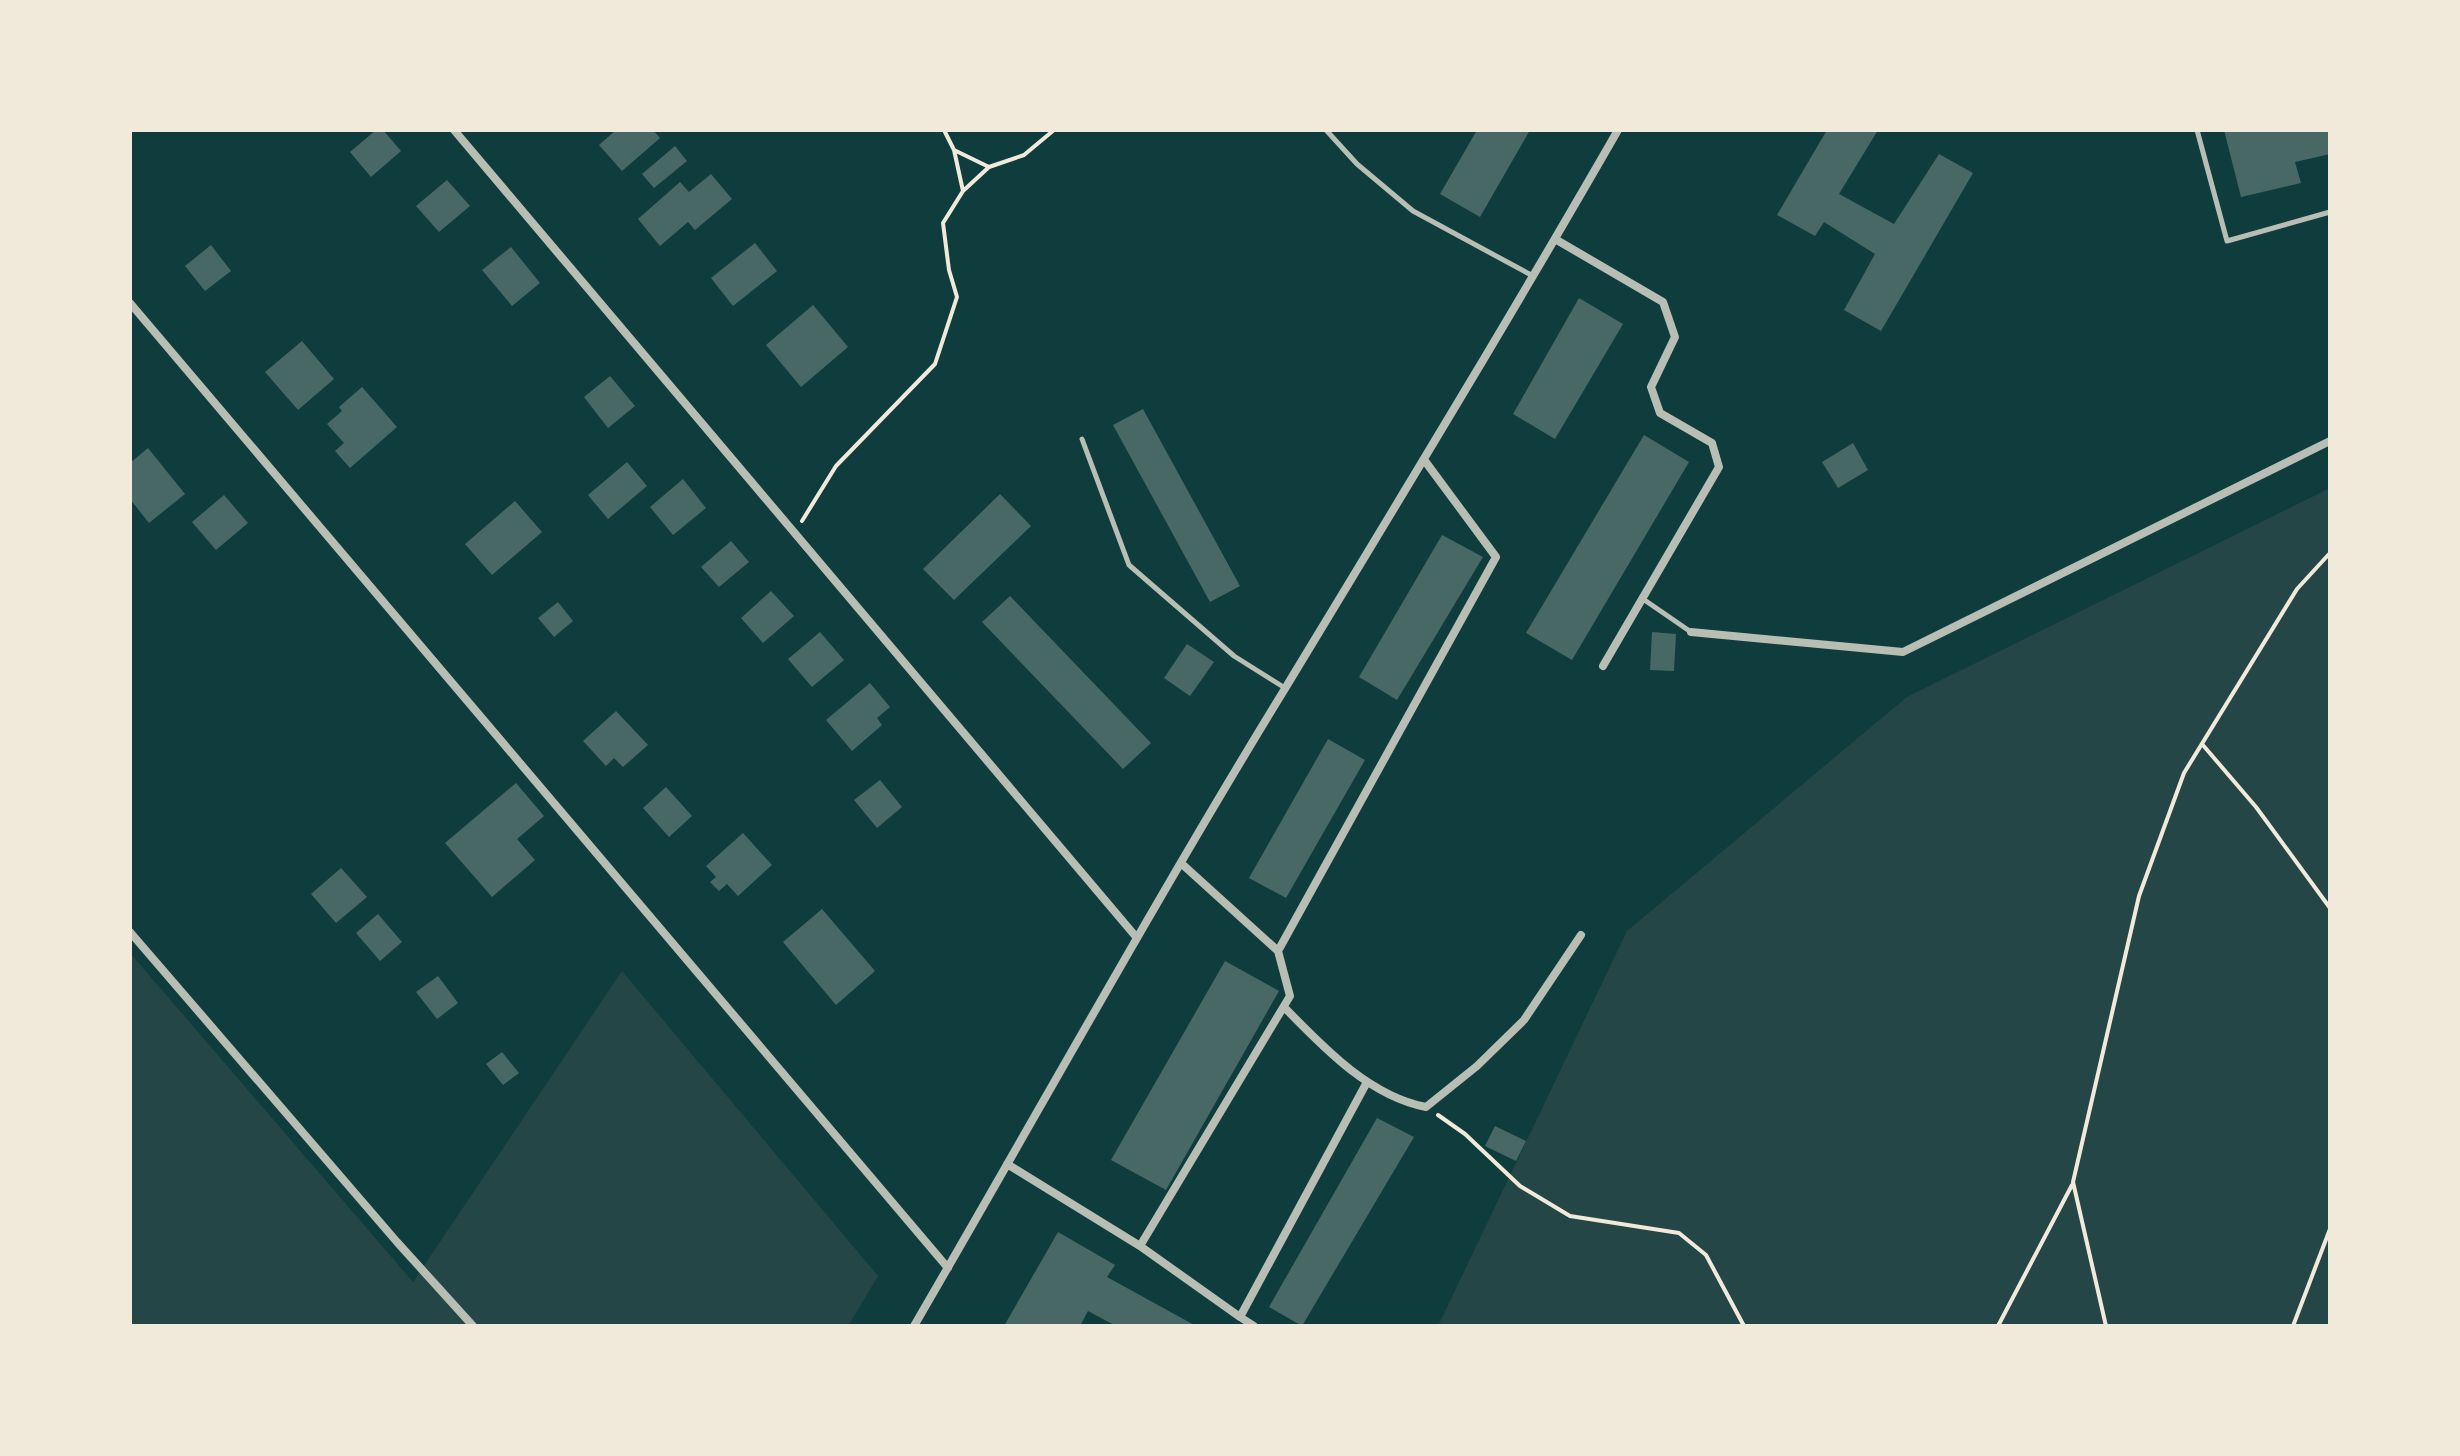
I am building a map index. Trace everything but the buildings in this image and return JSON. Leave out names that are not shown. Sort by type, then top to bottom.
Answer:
[{"type":"street","points":[[454,130],[1137,938]]},
{"type":"street","points":[[914,1326],[1137,938],[1285,688],[1425,461],[1618,130]]},
{"type":"street","points":[[1555,239],[1663,302],[1675,337],[1651,387],[1660,413],[1712,443],[1719,467],[1603,666]]},
{"type":"street","points":[[130,303],[948,1268]]},
{"type":"street","points":[[1691,632],[1903,652],[2330,441]]},
{"type":"street","points":[[1278,951],[1496,557],[1425,461]]},
{"type":"street","points":[[1140,1246],[1290,996],[1278,951],[1182,864]]},
{"type":"street","points":[[130,932],[473,1326]]},
{"type":"street","points":[[1284,1007],[1367,1082],[1409,1104],[1426,1107],[1477,1066],[1524,1020],[1581,935]]},
{"type":"street","points":[[1240,1317],[1367,1082]]},
{"type":"street","points":[[1007,1164],[1140,1246],[1254,1326]]},
{"type":"lane","points":[[1326,130],[1357,164],[1413,211],[1534,276]]},
{"type":"lane","points":[[2197,130],[2227,241],[2330,212]]},
{"type":"lane","points":[[1082,439],[1129,565],[1234,656],[1285,688]]},
{"type":"lane","points":[[1642,598],[1691,632]]},
{"type":"path","points":[[944,130],[954,150],[963,191]]},
{"type":"path","points":[[793,531],[806,516],[836,466],[935,364],[957,297],[949,270],[943,223],[963,191],[989,167],[1024,155],[1054,130]]},
{"type":"path","points":[[954,150],[989,167]]},
{"type":"path","points":[[1998,1326],[2073,1182],[2139,896],[2184,773],[2297,589],[2330,553]]},
{"type":"path","points":[[2202,744],[2256,807],[2330,908]]},
{"type":"path","points":[[1426,1107],[1465,1134],[1520,1186],[1570,1216],[1679,1233],[1706,1255],[1744,1326]]},
{"type":"path","points":[[2073,1182],[2106,1326]]},
{"type":"path","points":[[2293,1326],[2330,1229]]},
{"type":"shaded area","points":[[2330,488],[2330,1326],[1438,1326],[1627,931],[1907,697]]},
{"type":"shaded area","points":[[130,953],[413,1282],[622,971],[878,1276],[848,1326],[130,1326]]}]
